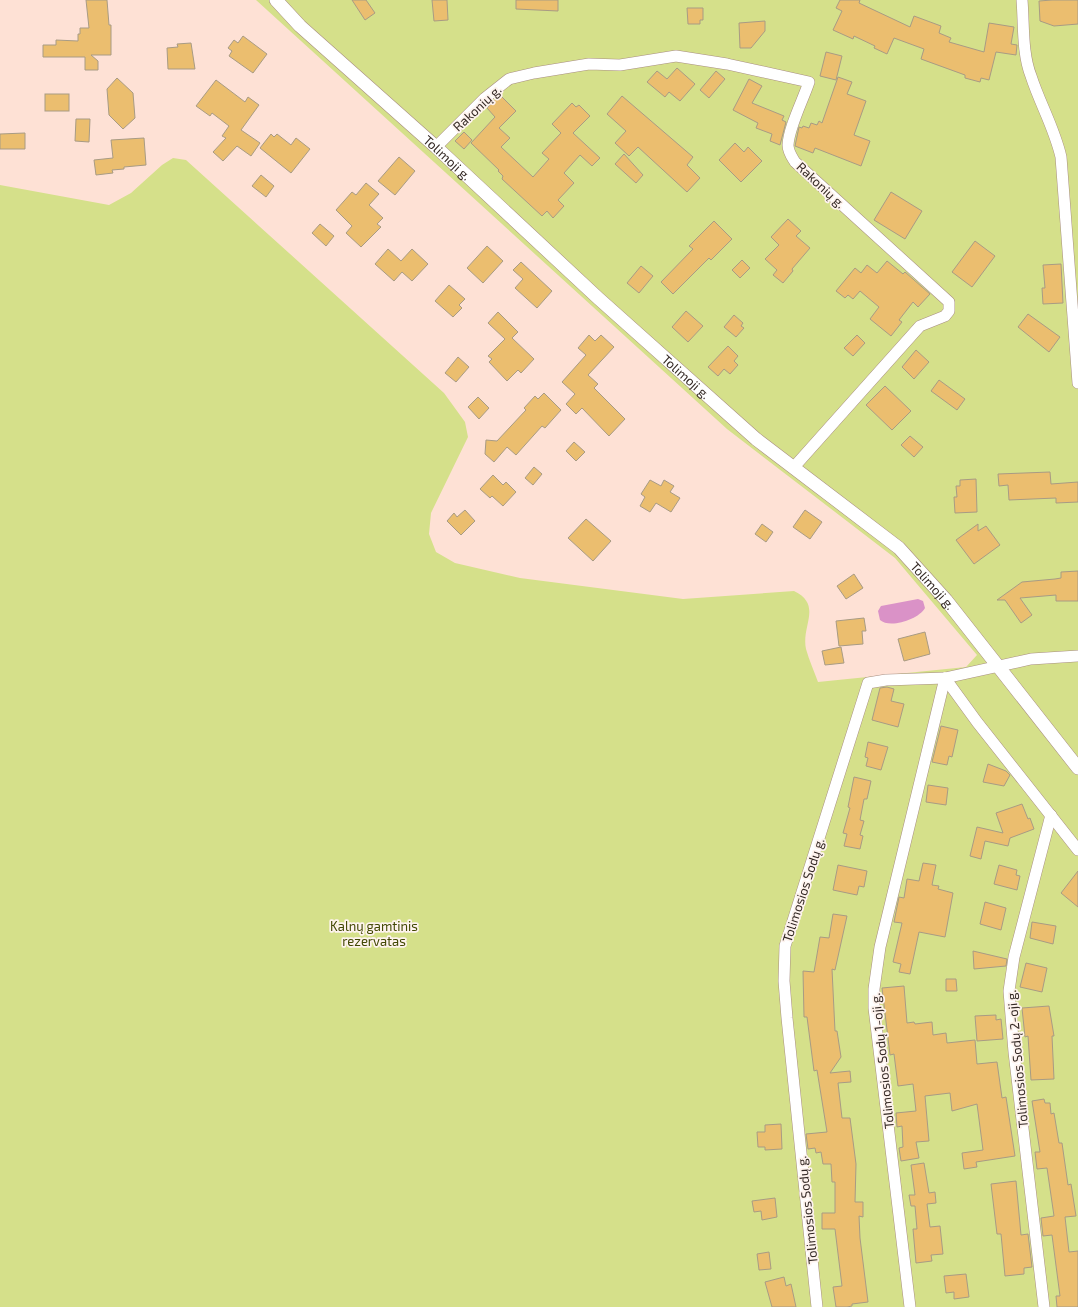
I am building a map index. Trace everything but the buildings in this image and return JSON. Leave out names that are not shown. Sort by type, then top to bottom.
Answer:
[{"type":"street","name":"Tolimoji g.","points":[[276,0],[300,26],[436,147],[604,303],[756,439],[899,548],[930,582],[998,665],[1078,768]]},
{"type":"street","points":[[1022,0],[1027,63],[1030,76],[1056,135],[1062,157],[1078,383]]},
{"type":"street","name":"Rakonių g.","points":[[436,147],[485,98],[509,79],[534,72],[589,64],[620,65],[676,56],[727,64],[809,82],[790,136],[788,146],[791,155],[796,162],[949,302],[950,311],[945,316],[920,326],[794,467]]},
{"type":"street","name":"Tolimosios Sodų g.","points":[[817,1307],[787,1018],[784,981],[785,946],[868,683],[886,680],[945,678],[998,665],[1031,659],[1078,656]]},
{"type":"street","points":[[945,678],[977,722],[1078,850]]},
{"type":"street","name":"Tolimosios Sodų 1-oji g.","points":[[910,1307],[874,1008],[874,989],[880,947],[945,678]]},
{"type":"street","name":"Tolimosios Sodų 2-oji g.","points":[[1044,1307],[1008,991],[1014,957],[1051,816]]},
{"type":"green space","name":"Kalnų gamtinis rezervatas","points":[[256,0],[1078,0],[1078,1307],[0,1307],[0,185],[109,205],[131,193],[162,165],[173,158],[186,160],[444,393],[465,422],[468,437],[431,513],[429,534],[436,552],[455,563],[520,578],[683,599],[794,591],[803,597],[809,609],[805,640],[806,649],[818,682],[966,667],[977,655],[895,558],[727,429]]},
{"type":"shaded area","points":[[918,599],[923,601],[925,608],[917,616],[904,622],[897,623],[885,623],[880,620],[878,611],[881,606]]}]
